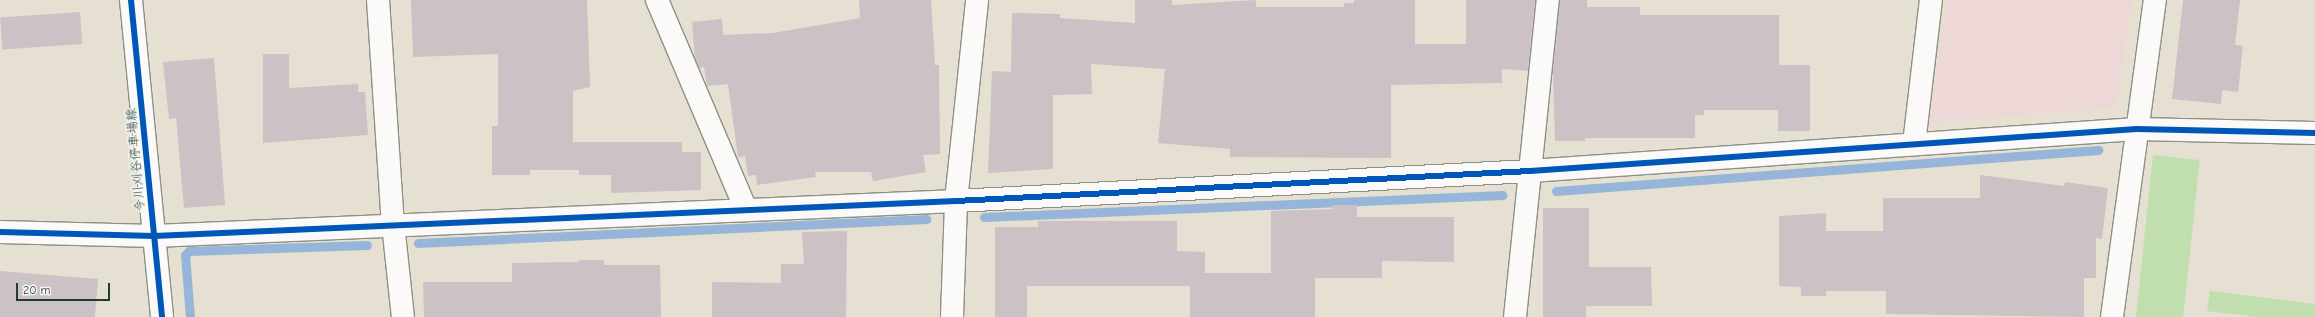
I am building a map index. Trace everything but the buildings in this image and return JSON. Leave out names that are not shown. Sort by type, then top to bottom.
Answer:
[{"type":"street","name":"今川刈谷停車場線","points":[[131,0],[162,317]]},
{"type":"street","points":[[378,0],[393,224],[403,317]]},
{"type":"street","points":[[660,0],[746,210]]},
{"type":"street","points":[[952,317],[956,201],[977,0]]},
{"type":"street","points":[[1515,317],[1548,0]]},
{"type":"street","points":[[1914,144],[1931,0]]},
{"type":"street","points":[[2112,317],[2155,0]]},
{"type":"street","points":[[0,232],[154,236],[393,224],[956,201],[1530,171],[2137,129],[2315,133]]},
{"type":"shaded area","points":[[1947,0],[2132,0],[2116,107],[1929,123]]},
{"type":"green space","points":[[2153,155],[2200,160],[2183,317],[2136,317]]},
{"type":"green space","points":[[2210,291],[2315,304],[2315,317],[2257,317],[2207,311]]},
{"type":"waterway","points":[[1556,191],[2098,150]]},
{"type":"waterway","points":[[984,217],[1503,195]]},
{"type":"waterway","points":[[418,243],[926,219]]},
{"type":"waterway","points":[[190,317],[185,255],[189,251],[367,245]]},
{"type":"cycle path","points":[[131,0],[162,317]]},
{"type":"cycle path","points":[[0,232],[154,236],[956,201],[1530,171],[2137,129],[2315,133]]}]
